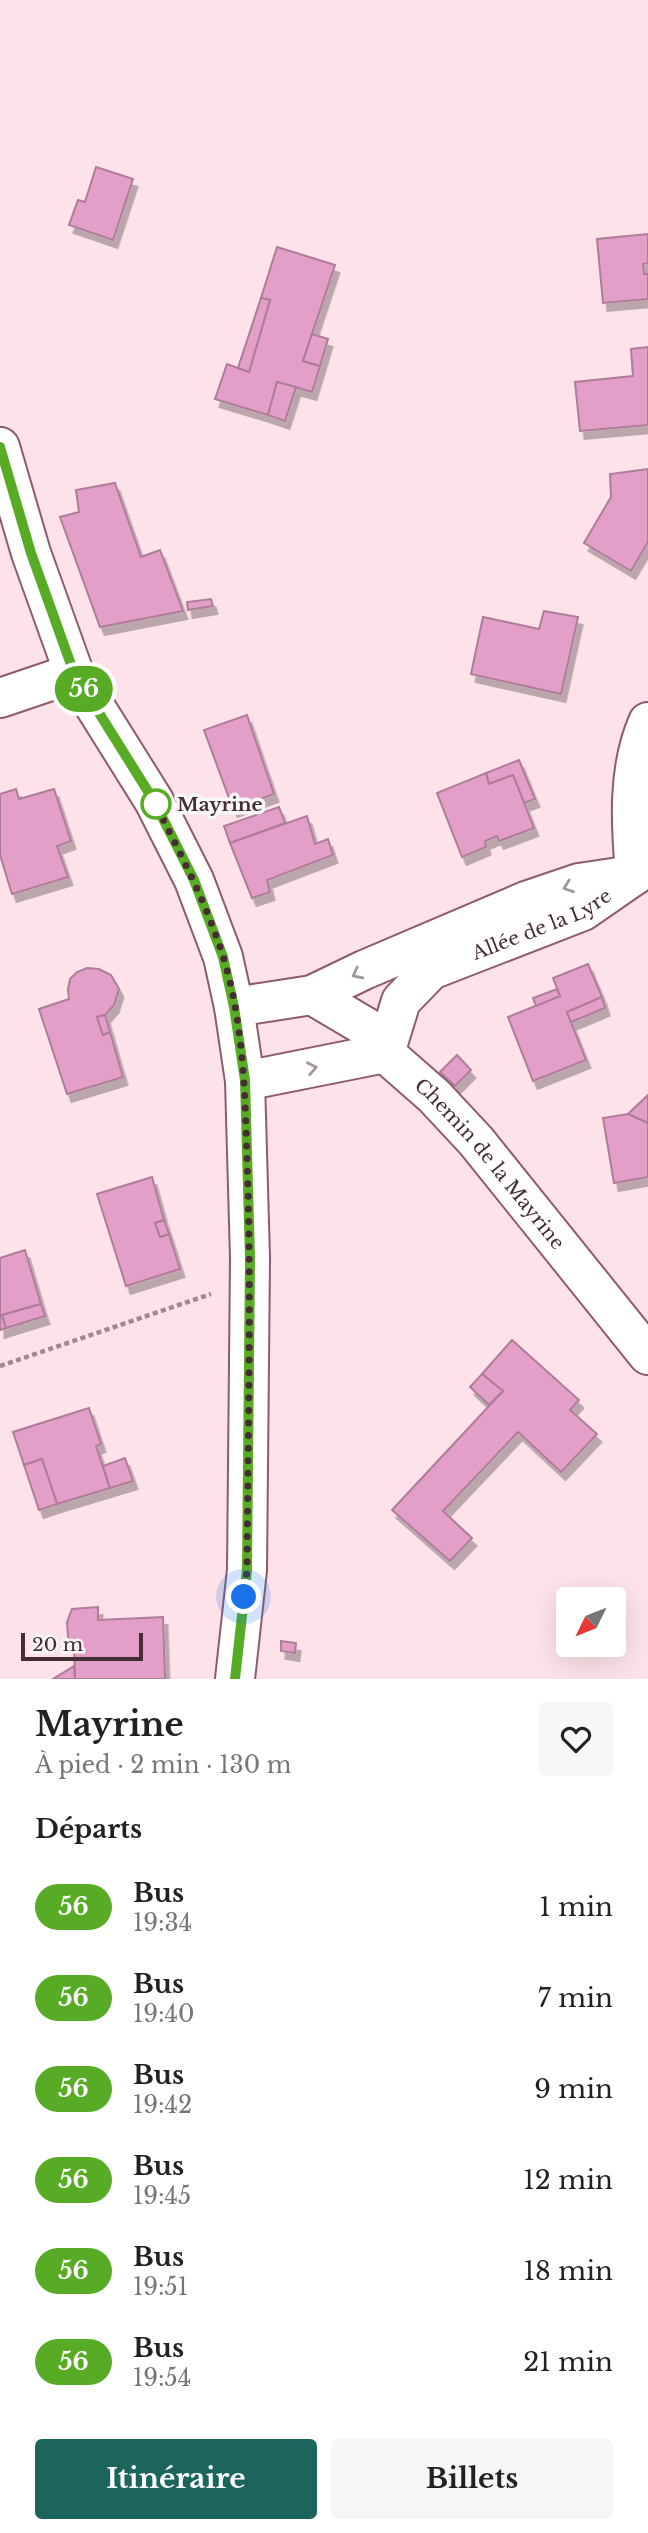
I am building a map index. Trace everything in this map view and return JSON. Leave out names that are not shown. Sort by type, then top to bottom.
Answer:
[{"type":"street","points":[[0,447],[31,553],[74,673],[154,801],[194,880],[223,957],[234,1007],[245,1080],[250,1258],[247,1570],[235,1679]]},
{"type":"street","points":[[0,698],[74,673]]},
{"type":"street","points":[[641,883],[630,808],[641,738],[648,722]]},
{"type":"street","name":"Allée de la Lyre","points":[[234,1007],[312,995],[526,901],[579,883],[641,883]]},
{"type":"street","name":"Allée de la Lyre","points":[[385,1053],[401,1001],[431,970],[583,911],[641,883]]},
{"type":"street","name":"Chemin de la Mayrine","points":[[312,995],[366,1027],[385,1053],[434,1096],[476,1141],[648,1355]]},
{"type":"street","points":[[245,1080],[385,1053]]},
{"type":"path","points":[[0,1366],[214,1293]]},
{"type":"building","points":[[96,167],[133,179],[113,240],[69,225],[78,200],[85,202]]},
{"type":"building","points":[[648,234],[648,263],[643,264],[644,274],[648,274],[648,299],[603,303],[597,239]]},
{"type":"building","points":[[277,247],[335,265],[303,361],[320,366],[312,392],[277,382],[268,415],[215,399],[227,364],[249,372],[270,300],[261,298]]},
{"type":"building","points":[[261,298],[270,300],[249,372],[238,368]]},
{"type":"building","points":[[312,334],[328,339],[320,366],[303,361]]},
{"type":"building","points":[[648,347],[648,425],[580,431],[575,382],[633,376],[631,349]]},
{"type":"building","points":[[277,382],[296,387],[285,421],[268,415]]},
{"type":"building","points":[[648,469],[648,542],[631,571],[584,543],[611,497],[610,474]]},
{"type":"building","points":[[115,483],[141,557],[160,550],[183,611],[100,627],[60,517],[79,512],[76,490]]},
{"type":"building","points":[[211,599],[213,606],[188,610],[187,602]]},
{"type":"building","points":[[544,611],[578,617],[561,694],[471,674],[483,617],[539,629]]},
{"type":"building","points":[[247,715],[274,794],[233,809],[204,730]]},
{"type":"building","points":[[519,760],[535,799],[524,803],[513,775],[489,784],[486,773]]},
{"type":"building","points":[[486,773],[489,784],[513,775],[534,828],[499,841],[497,836],[485,841],[486,847],[462,857],[437,793]]},
{"type":"building","points":[[16,789],[19,799],[54,789],[71,841],[57,846],[68,877],[12,894],[0,855],[0,794]]},
{"type":"building","points":[[279,807],[285,823],[230,843],[224,826]]},
{"type":"building","points":[[307,816],[315,844],[328,839],[333,855],[267,880],[270,892],[252,898],[230,843]]},
{"type":"building","points":[[588,964],[602,997],[567,1012],[586,1060],[533,1081],[508,1017],[560,996],[553,978]]},
{"type":"building","points":[[87,968],[99,969],[111,975],[119,989],[114,1005],[105,1015],[97,1017],[103,1035],[110,1032],[123,1077],[67,1094],[39,1009],[69,999],[70,979]]},
{"type":"building","points":[[557,989],[560,996],[536,1006],[533,998]]},
{"type":"building","points":[[602,997],[605,1008],[571,1022],[567,1012]]},
{"type":"building","points":[[105,1015],[110,1032],[103,1035],[97,1017]]},
{"type":"building","points":[[457,1055],[471,1070],[455,1086],[440,1072]]},
{"type":"building","points":[[648,1095],[648,1123],[628,1114]]},
{"type":"building","points":[[628,1114],[648,1123],[648,1177],[614,1183],[603,1118]]},
{"type":"building","points":[[152,1177],[164,1220],[155,1223],[160,1237],[169,1234],[180,1269],[126,1286],[97,1194]]},
{"type":"building","points":[[164,1220],[169,1234],[160,1237],[155,1223]]},
{"type":"building","points":[[25,1250],[41,1304],[2,1315],[6,1328],[0,1330],[0,1258]]},
{"type":"building","points":[[41,1304],[45,1316],[6,1328],[2,1315]]},
{"type":"building","points":[[512,1340],[579,1400],[570,1410],[597,1434],[561,1472],[518,1432],[443,1511],[472,1538],[450,1561],[392,1510],[503,1391],[482,1374]]},
{"type":"building","points":[[482,1374],[503,1391],[489,1405],[470,1387]]},
{"type":"building","points":[[89,1408],[101,1444],[96,1446],[110,1488],[57,1504],[42,1459],[24,1465],[13,1432]]},
{"type":"building","points":[[125,1458],[133,1481],[110,1488],[103,1466]]},
{"type":"building","points":[[42,1459],[57,1504],[39,1510],[24,1465]]},
{"type":"building","points":[[98,1607],[98,1620],[163,1617],[165,1679],[75,1679],[74,1645],[68,1637],[67,1622],[72,1609]]},
{"type":"building","points":[[281,1641],[296,1643],[295,1653],[281,1651]]},
{"type":"building","points":[[74,1666],[75,1679],[53,1679]]},
{"type":"bus line","name":"56","points":[[0,447],[31,553],[74,673],[154,801],[194,880],[223,957],[234,1007],[245,1080],[250,1258],[247,1570],[235,1679]]},
{"type":"place","name":"Mayrine","points":[[156,804]]},
{"type":"route","points":[[156,804],[154,801],[194,880],[223,957],[245,1080],[250,1258],[247,1570],[244,1597]]}]
